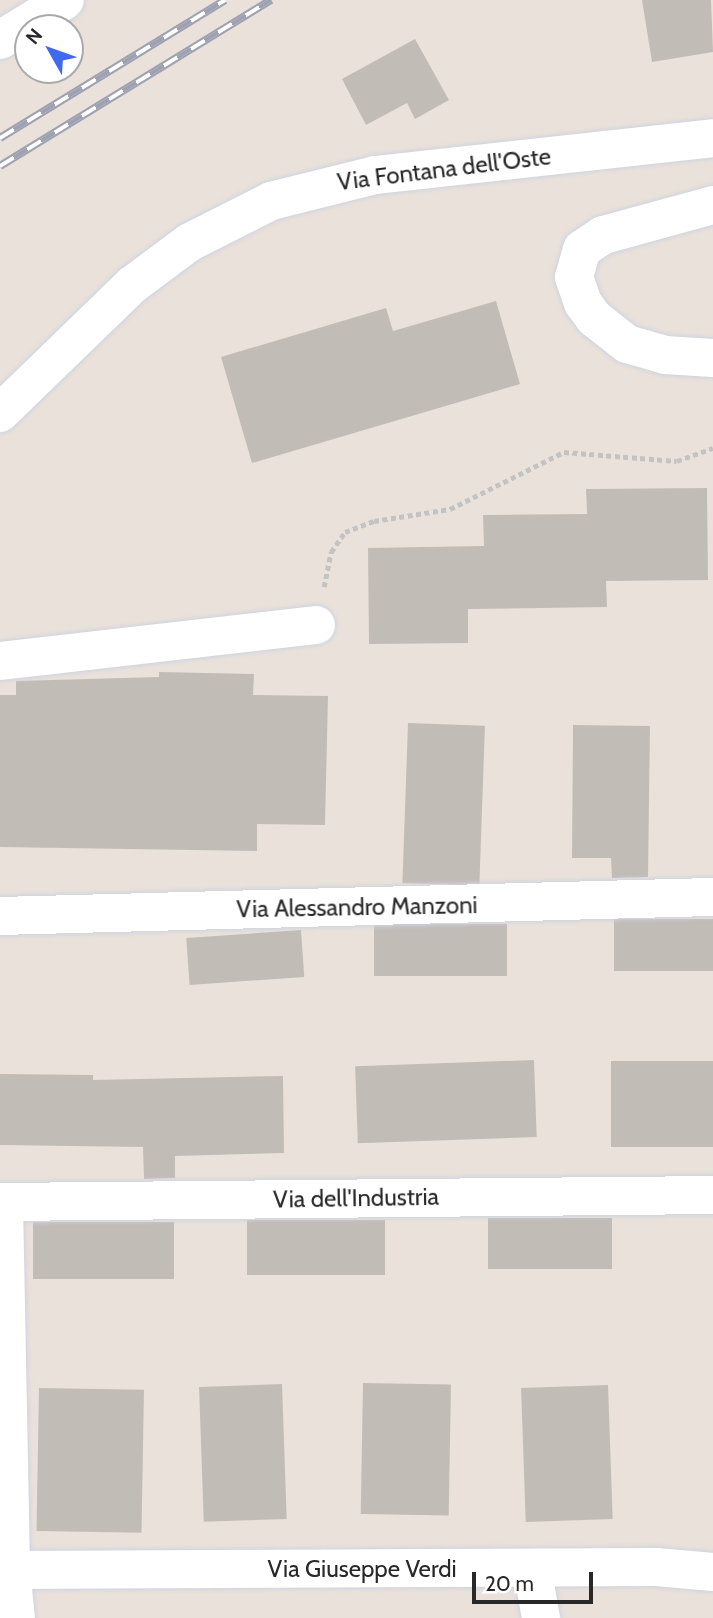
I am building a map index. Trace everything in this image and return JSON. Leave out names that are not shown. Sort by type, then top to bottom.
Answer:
[{"type":"street","points":[[0,40],[65,0]]},
{"type":"street","name":"Via Fontana dell'Oste","points":[[0,413],[132,285],[190,242],[271,201],[374,175],[713,138]]},
{"type":"street","points":[[713,205],[604,235],[582,249],[574,277],[583,303],[594,318],[626,344],[665,355],[713,358]]},
{"type":"street","points":[[0,661],[316,625]]},
{"type":"street","name":"Via Alessandro Manzoni","points":[[0,916],[713,898]]},
{"type":"street","name":"Via dell'Industria","points":[[2,1202],[713,1195]]},
{"type":"street","points":[[2,1202],[6,1570],[16,1618]]},
{"type":"street","points":[[532,1568],[541,1618]]},
{"type":"street","name":"Via Giuseppe Verdi","points":[[6,1570],[532,1568],[713,1572]]},
{"type":"path","points":[[316,625],[331,552],[345,532],[374,521],[450,509],[565,452],[677,461],[713,448]]},
{"type":"building","points":[[642,0],[711,0],[713,52],[652,62]]},
{"type":"building","points":[[415,39],[449,100],[415,119],[407,103],[366,125],[342,79]]},
{"type":"building","points":[[496,301],[520,384],[252,463],[221,357],[386,308],[393,331]]},
{"type":"building","points":[[707,488],[708,580],[606,581],[607,607],[468,609],[468,643],[369,644],[368,548],[484,546],[483,515],[587,514],[586,489]]},
{"type":"building","points":[[159,672],[254,674],[253,695],[328,696],[325,825],[257,824],[257,851],[0,847],[0,695],[16,695],[16,681],[159,677]]},
{"type":"building","points":[[408,723],[485,726],[479,886],[402,883]]},
{"type":"building","points":[[573,725],[650,726],[648,877],[612,878],[611,858],[572,858]]},
{"type":"building","points":[[614,919],[713,919],[713,971],[614,971]]},
{"type":"building","points":[[374,924],[507,924],[507,976],[374,976]]},
{"type":"building","points":[[301,930],[304,977],[190,985],[186,938]]},
{"type":"building","points":[[534,1060],[537,1137],[358,1143],[355,1066]]},
{"type":"building","points":[[611,1061],[713,1061],[713,1147],[611,1147]]},
{"type":"building","points":[[0,1074],[93,1075],[93,1080],[283,1076],[284,1153],[175,1156],[175,1178],[144,1179],[143,1147],[0,1145]]},
{"type":"building","points":[[488,1218],[612,1218],[612,1269],[488,1269]]},
{"type":"building","points":[[247,1220],[385,1220],[385,1275],[247,1275]]},
{"type":"building","points":[[33,1222],[174,1222],[174,1279],[33,1279]]},
{"type":"building","points":[[363,1383],[451,1385],[449,1516],[361,1514]]},
{"type":"building","points":[[282,1384],[287,1519],[204,1522],[199,1387]]},
{"type":"building","points":[[608,1385],[613,1519],[526,1522],[521,1388]]},
{"type":"building","points":[[39,1388],[144,1390],[141,1533],[37,1531]]},
{"type":"railway","points":[[0,138],[225,0]]},
{"type":"railway","points":[[0,166],[271,0]]}]
